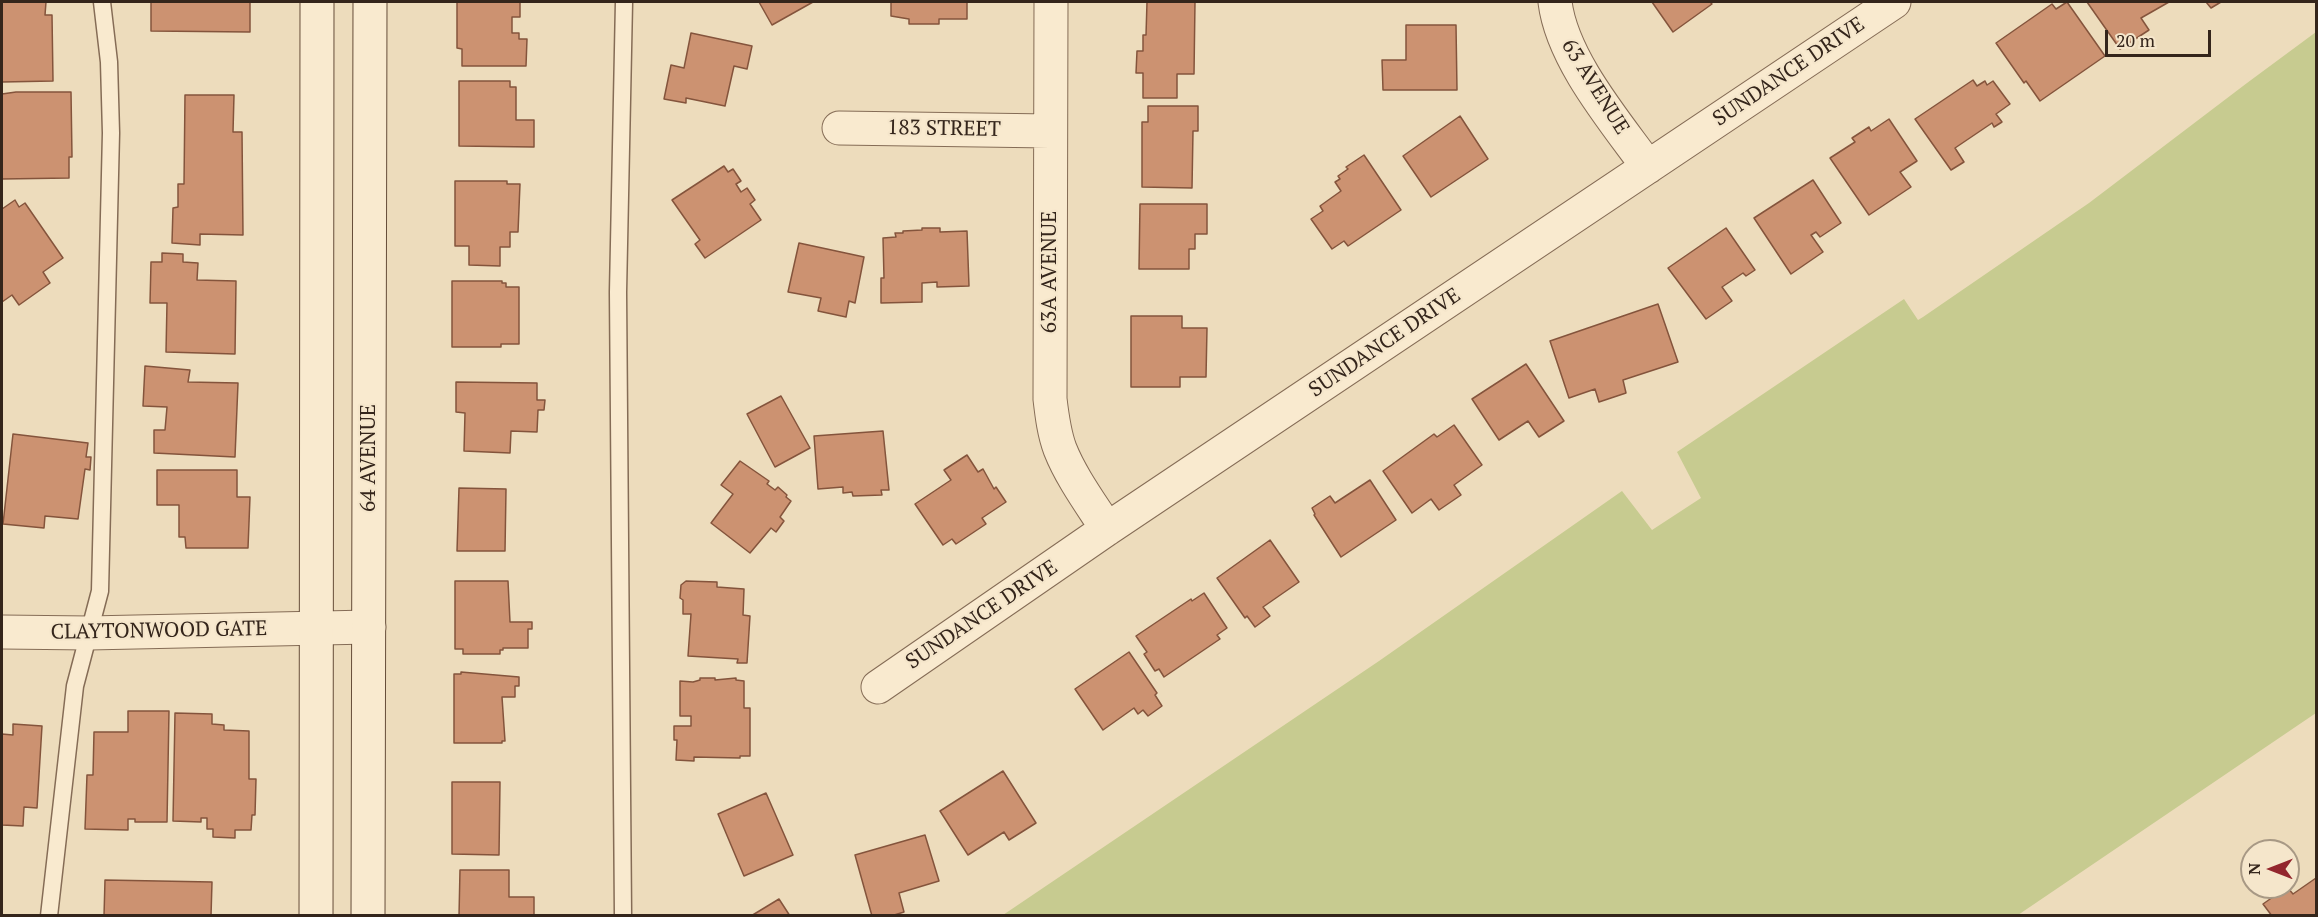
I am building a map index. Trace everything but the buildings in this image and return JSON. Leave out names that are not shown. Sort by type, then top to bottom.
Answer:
[{"type":"street","points":[[316,915],[317,2]]},
{"type":"street","name":"64 AVENUE","points":[[368,915],[370,2]]},
{"type":"street","name":"63A AVENUE","points":[[1051,2],[1050,399],[1053,424],[1060,449],[1078,484],[1107,529]]},
{"type":"street","name":"63 AVENUE","points":[[1555,2],[1557,22],[1570,54],[1648,167]]},
{"type":"street","name":"SUNDANCE DRIVE","points":[[878,687],[1107,529],[1894,2]]},
{"type":"street","name":"183 STREET","points":[[838,128],[1050,131]]},
{"type":"street","name":"CLAYTONWOOD GATE","points":[[2,632],[89,633],[369,627]]},
{"type":"lane","points":[[49,915],[75,686],[100,591],[111,133],[109,62],[102,2]]},
{"type":"lane","points":[[623,915],[618,292],[624,2]]},
{"type":"green space","points":[[2316,32],[2316,713],[2018,915],[1003,915],[1379,661],[1622,491],[1652,530],[1701,498],[1677,452],[1904,299],[1918,320],[1923,317],[2089,203]]}]
